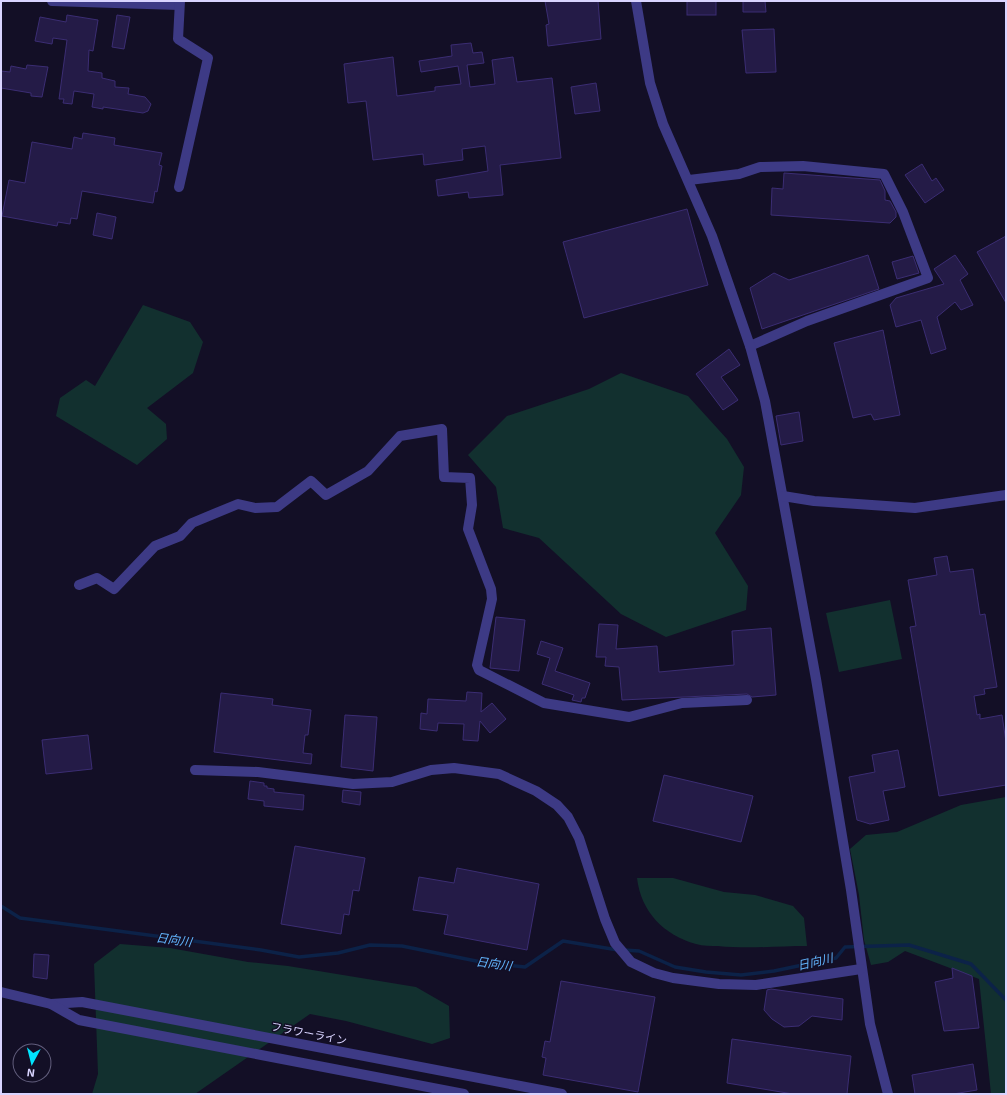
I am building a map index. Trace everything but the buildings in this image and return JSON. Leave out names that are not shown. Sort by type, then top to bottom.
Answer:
[{"type":"street","points":[[52,1],[180,3],[178,39],[208,58],[179,188]]},
{"type":"street","points":[[636,1],[650,83],[663,124],[689,180],[712,236],[750,346],[765,401],[816,679],[857,933],[870,1024],[888,1094]]},
{"type":"street","points":[[689,180],[738,174],[760,167],[803,166],[884,174],[903,212],[928,278],[807,321],[750,346]]},
{"type":"street","points":[[79,585],[97,578],[114,589],[156,546],[180,536],[192,524],[238,504],[255,508],[277,507],[311,481],[326,495],[368,471],[400,436],[442,428],[444,476],[470,478],[472,505],[468,529],[491,589],[492,599],[478,665],[479,670],[544,703],[629,717],[682,703],[747,700]]},
{"type":"street","points":[[783,496],[915,508],[1006,495]]},
{"type":"street","points":[[195,770],[258,772],[353,784],[392,782],[431,770],[454,768],[499,774],[536,791],[557,805],[568,817],[579,838],[605,919],[615,944],[631,962],[654,973],[673,978],[719,984],[756,985],[861,969]]},
{"type":"street","name":"フラワーライン","points":[[1,992],[51,1004],[79,1020],[464,1094]]},
{"type":"street","name":"フラワーライン","points":[[51,1004],[82,1002],[562,1094]]},
{"type":"green space","points":[[143,305],[190,322],[203,342],[193,373],[147,408],[166,424],[167,439],[137,465],[56,416],[60,398],[86,380],[95,386]]},
{"type":"green space","points":[[621,373],[688,396],[727,439],[744,467],[741,495],[715,533],[748,586],[746,610],[666,637],[621,614],[539,538],[503,528],[496,487],[468,455],[507,416],[589,389]]},
{"type":"green space","points":[[890,600],[902,659],[839,672],[826,613]]},
{"type":"green space","points":[[1006,797],[1006,1094],[991,1094],[979,979],[905,951],[888,962],[871,965],[864,940],[859,895],[850,849],[866,835],[897,832],[961,805]]},
{"type":"green space","points":[[637,878],[673,878],[724,892],[755,895],[793,906],[804,918],[807,946],[729,947],[701,945],[684,940],[664,928],[649,911],[639,890]]},
{"type":"green space","points":[[120,944],[170,948],[248,962],[288,966],[416,987],[449,1006],[450,1038],[432,1044],[346,1021],[310,1014],[195,1094],[92,1094],[98,1074],[94,964]]},
{"type":"waterway","name":"日向川","points":[[1,906],[20,918],[261,950],[299,957],[338,953],[370,945],[402,946],[486,963],[525,967],[563,941],[618,950]]},
{"type":"waterway","name":"日向川","points":[[624,950],[639,951],[675,967],[706,972],[741,975],[774,971],[836,958],[845,947],[909,945],[971,964],[1006,1000]]}]
